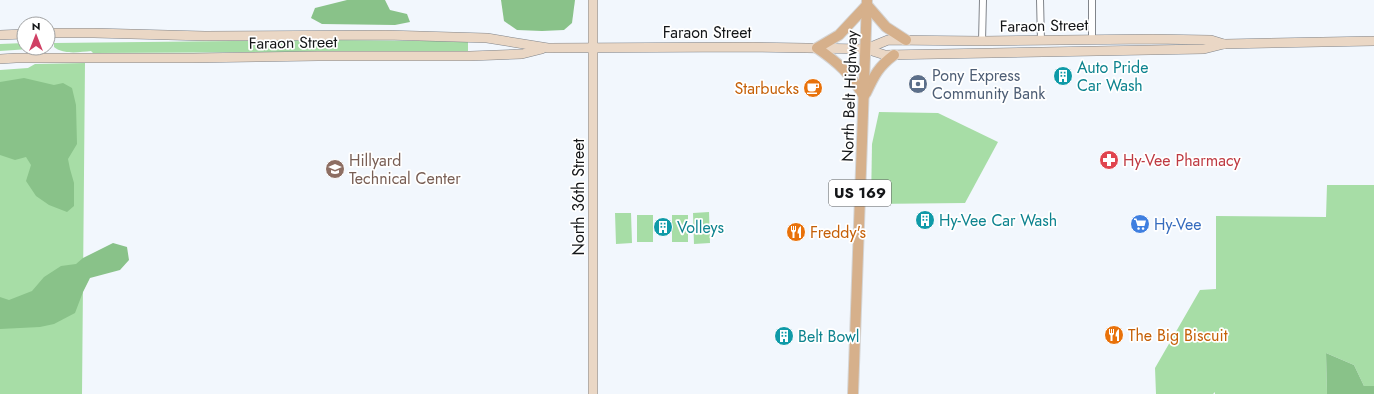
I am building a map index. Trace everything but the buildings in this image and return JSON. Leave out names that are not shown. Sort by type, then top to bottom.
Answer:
[{"type":"main road","name":"North 36th Street","points":[[593,0],[593,394]]},
{"type":"main road","points":[[894,55],[879,68],[864,96],[846,70],[817,48],[839,34],[867,2],[886,27],[906,40]]},
{"type":"main road","name":"North Belt Highway","points":[[853,394],[867,2]]},
{"type":"main road","name":"Faraon Street","points":[[56,33],[94,32],[205,36],[393,35],[487,38],[548,48],[866,49],[885,55],[1204,49],[1224,44],[1374,41]]},
{"type":"main road","points":[[0,35],[16,34]]},
{"type":"main road","name":"Faraon Street","points":[[866,49],[888,40],[982,41],[1092,38],[1211,40],[1224,44]]},
{"type":"main road","name":"Faraon Street","points":[[0,59],[470,56],[522,54],[548,48]]},
{"type":"street","points":[[982,41],[983,0]]},
{"type":"street","points":[[1040,0],[1041,40]]},
{"type":"street","points":[[1092,0],[1092,38]]},
{"type":"green space","points":[[347,0],[385,0],[390,10],[407,14],[410,22],[395,25],[322,24],[311,18],[315,8]]},
{"type":"green space","points":[[501,0],[575,0],[572,23],[564,30],[517,30],[504,21]]},
{"type":"green space","points":[[329,40],[444,41],[468,42],[468,51],[93,53],[91,51],[67,52],[58,50],[56,48],[56,43]]},
{"type":"green space","points":[[16,43],[16,50],[0,51],[0,44]]},
{"type":"green space","points":[[85,63],[82,394],[0,394],[0,70],[28,68],[35,64]]},
{"type":"green space","points":[[24,78],[54,85],[63,83],[72,88],[76,105],[77,144],[68,159],[74,183],[74,206],[67,212],[49,205],[36,196],[26,181],[31,165],[26,157],[15,160],[0,155],[0,82]]},
{"type":"green space","points":[[879,112],[938,113],[998,142],[965,203],[871,204],[872,144]]},
{"type":"green space","points":[[1327,185],[1374,185],[1374,386],[1364,386],[1354,365],[1326,353],[1327,394],[1215,394],[1215,392],[1213,394],[1156,394],[1155,368],[1200,290],[1216,289],[1216,216],[1326,217]]},
{"type":"green space","points":[[709,212],[710,243],[694,244],[693,213]]},
{"type":"green space","points":[[615,213],[631,213],[632,243],[616,244]]},
{"type":"green space","points":[[637,215],[653,215],[653,242],[637,242]]},
{"type":"green space","points":[[672,215],[688,215],[688,242],[672,242]]},
{"type":"green space","points":[[113,243],[127,247],[129,260],[120,270],[90,278],[75,313],[54,324],[40,327],[0,329],[0,297],[9,300],[32,291],[44,277],[61,266],[76,264],[83,258]]},
{"type":"green space","points":[[1326,353],[1354,365],[1364,386],[1374,386],[1374,394],[1327,394]]},
{"type":"place","name":"Auto Pride Car Wash","points":[[1063,76]]},
{"type":"place","name":"Pony Express Community Bank","points":[[918,84]]},
{"type":"place","name":"Starbucks","points":[[813,88]]},
{"type":"place","name":"Hy-Vee Pharmacy","points":[[1109,160]]},
{"type":"place","name":"Hillyard Technical Center","points":[[335,169]]},
{"type":"place","name":"Hy-Vee Car Wash","points":[[925,220]]},
{"type":"place","name":"Hy-Vee","points":[[1140,224]]},
{"type":"place","name":"Volleys","points":[[663,227]]},
{"type":"place","name":"Freddy's","points":[[796,232]]},
{"type":"place","name":"The Big Biscuit","points":[[1114,335]]},
{"type":"place","name":"Belt Bowl","points":[[784,336]]}]
